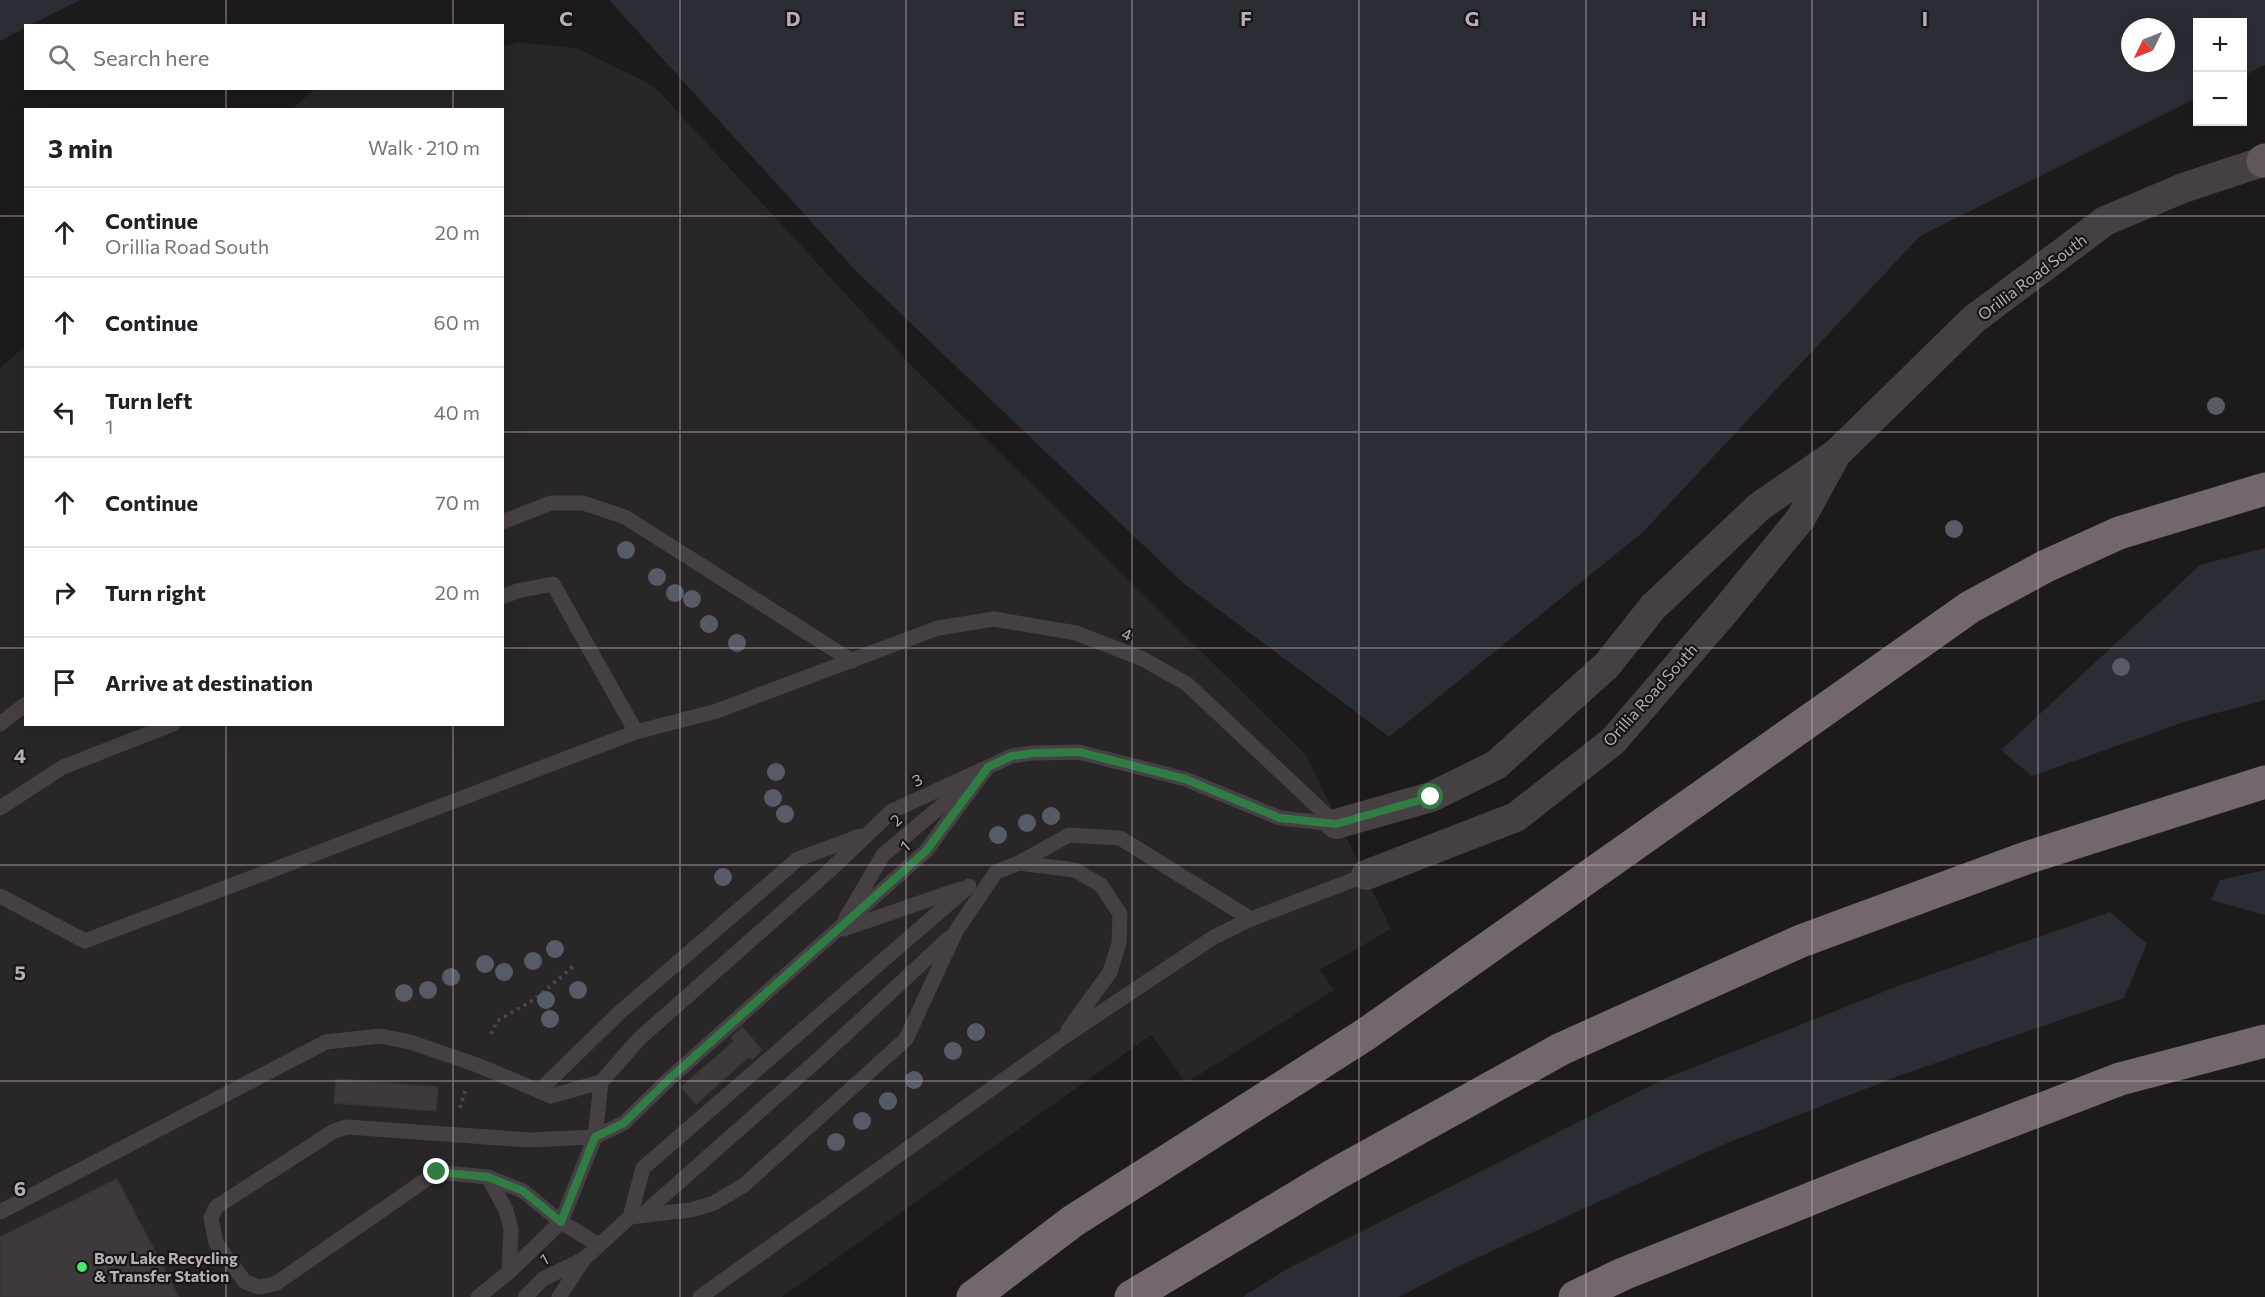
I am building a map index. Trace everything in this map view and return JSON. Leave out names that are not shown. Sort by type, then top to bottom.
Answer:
[{"type":"highway","points":[[973,1297],[1073,1221],[1366,1034],[1970,607],[2046,566],[2119,532],[2256,489]]},
{"type":"highway","points":[[1131,1297],[1334,1175],[1561,1049],[1801,941],[2026,858],[2265,782]]},
{"type":"highway","points":[[1575,1297],[1623,1274],[1865,1177],[2120,1079],[2265,1041]]},
{"type":"street","name":"Orillia Road South","points":[[1336,824],[1431,797],[1496,765],[1607,665],[1653,607],[1760,506],[1837,453],[1974,320],[2105,221],[2183,188],[2264,161]]},
{"type":"street","name":"Orillia Road South","points":[[1366,875],[1516,817],[1613,741],[1725,611],[1801,518],[1837,453]]},
{"type":"lane","points":[[504,521],[551,503],[583,503],[625,517],[852,660]]},
{"type":"lane","points":[[504,596],[517,591],[553,584],[636,732]]},
{"type":"lane","name":"4","points":[[0,896],[85,941],[636,732],[717,711],[938,628],[994,619],[1076,633],[1143,659],[1187,684],[1336,824]]},
{"type":"lane","points":[[0,724],[24,706]]},
{"type":"lane","points":[[0,808],[63,767],[168,726]]},
{"type":"lane","name":"3","points":[[601,1082],[640,1038],[797,899],[892,811],[1012,756],[1079,752],[1185,779],[1280,818],[1336,824]]},
{"type":"lane","name":"2","points":[[834,934],[883,855],[988,767]]},
{"type":"lane","name":"1","points":[[595,1137],[624,1123],[668,1080],[926,851],[988,767]]},
{"type":"lane","points":[[539,1091],[619,1013],[798,859],[866,834]]},
{"type":"lane","points":[[834,934],[969,886],[1019,863],[1070,835],[1120,838],[1251,919]]},
{"type":"lane","points":[[1019,863],[1075,870],[1101,885],[1120,914],[1119,943],[1110,972],[1061,1039]]},
{"type":"lane","points":[[636,1216],[692,1210],[714,1203],[744,1185],[906,1039],[957,931],[996,873]]},
{"type":"lane","points":[[700,1297],[1061,1039],[1214,937],[1251,919],[1366,875]]},
{"type":"lane","points":[[636,1216],[643,1168],[969,886]]},
{"type":"lane","points":[[560,1297],[584,1259],[599,1245],[821,1057],[957,931]]},
{"type":"lane","points":[[0,1212],[326,1041],[380,1036],[410,1042],[477,1065],[551,1096],[601,1082],[595,1137],[561,1222],[509,1272],[478,1297]]},
{"type":"lane","points":[[595,1137],[529,1140],[347,1127],[334,1131],[216,1206],[211,1218],[216,1243],[245,1282],[259,1287],[275,1284],[437,1172],[488,1177],[523,1191],[561,1222],[599,1245]]},
{"type":"lane","points":[[488,1177],[506,1210],[510,1229],[509,1272]]},
{"type":"lane","name":"1","points":[[525,1297],[543,1279],[584,1259]]},
{"type":"path","points":[[491,1034],[497,1021],[535,999],[576,964]]},
{"type":"path","points":[[459,1117],[460,1100],[465,1091]]},
{"type":"shaded area","points":[[0,0],[80,0],[32,24],[24,24],[24,29],[0,41]]},
{"type":"shaded area","points":[[609,0],[2265,0],[2265,65],[2247,74],[2247,18],[2193,18],[2193,100],[1920,236],[1642,533],[1389,737],[1183,583],[856,271]]},
{"type":"shaded area","points":[[519,42],[579,49],[654,86],[910,364],[1306,755],[1391,929],[1320,970],[1334,990],[1186,1083],[1151,1035],[782,1297],[0,1297],[0,368],[24,347],[24,726],[504,726],[504,108],[292,108],[314,90],[504,90],[504,46]]},
{"type":"shaded area","points":[[2265,548],[2265,700],[2187,721],[2032,776],[2001,750],[2200,565]]},
{"type":"shaded area","points":[[2265,870],[2265,915],[2211,900],[2220,880]]},
{"type":"shaded area","points":[[2110,912],[2147,944],[2124,998],[1901,1075],[1722,1145],[1453,1269],[1399,1297],[1243,1297],[1285,1270],[1664,1079],[1898,986]]},
{"type":"building","points":[[742,1027],[762,1050],[752,1060],[749,1057],[696,1104],[681,1087],[734,1041],[731,1038]]},
{"type":"building","points":[[336,1079],[438,1087],[436,1111],[334,1103]]},
{"type":"building","name":"Bow Lake Recycling & Transfer Station","points":[[117,1179],[179,1297],[0,1297],[0,1237]]},
{"type":"place","name":"Bow Lake Recycling & Transfer Station","points":[[82,1267]]},
{"type":"route","points":[[437,1172],[488,1177],[523,1191],[561,1222],[595,1137],[624,1123],[668,1080],[926,851],[988,767],[1012,756],[1079,752],[1185,779],[1280,818],[1336,824],[1431,797]]}]
